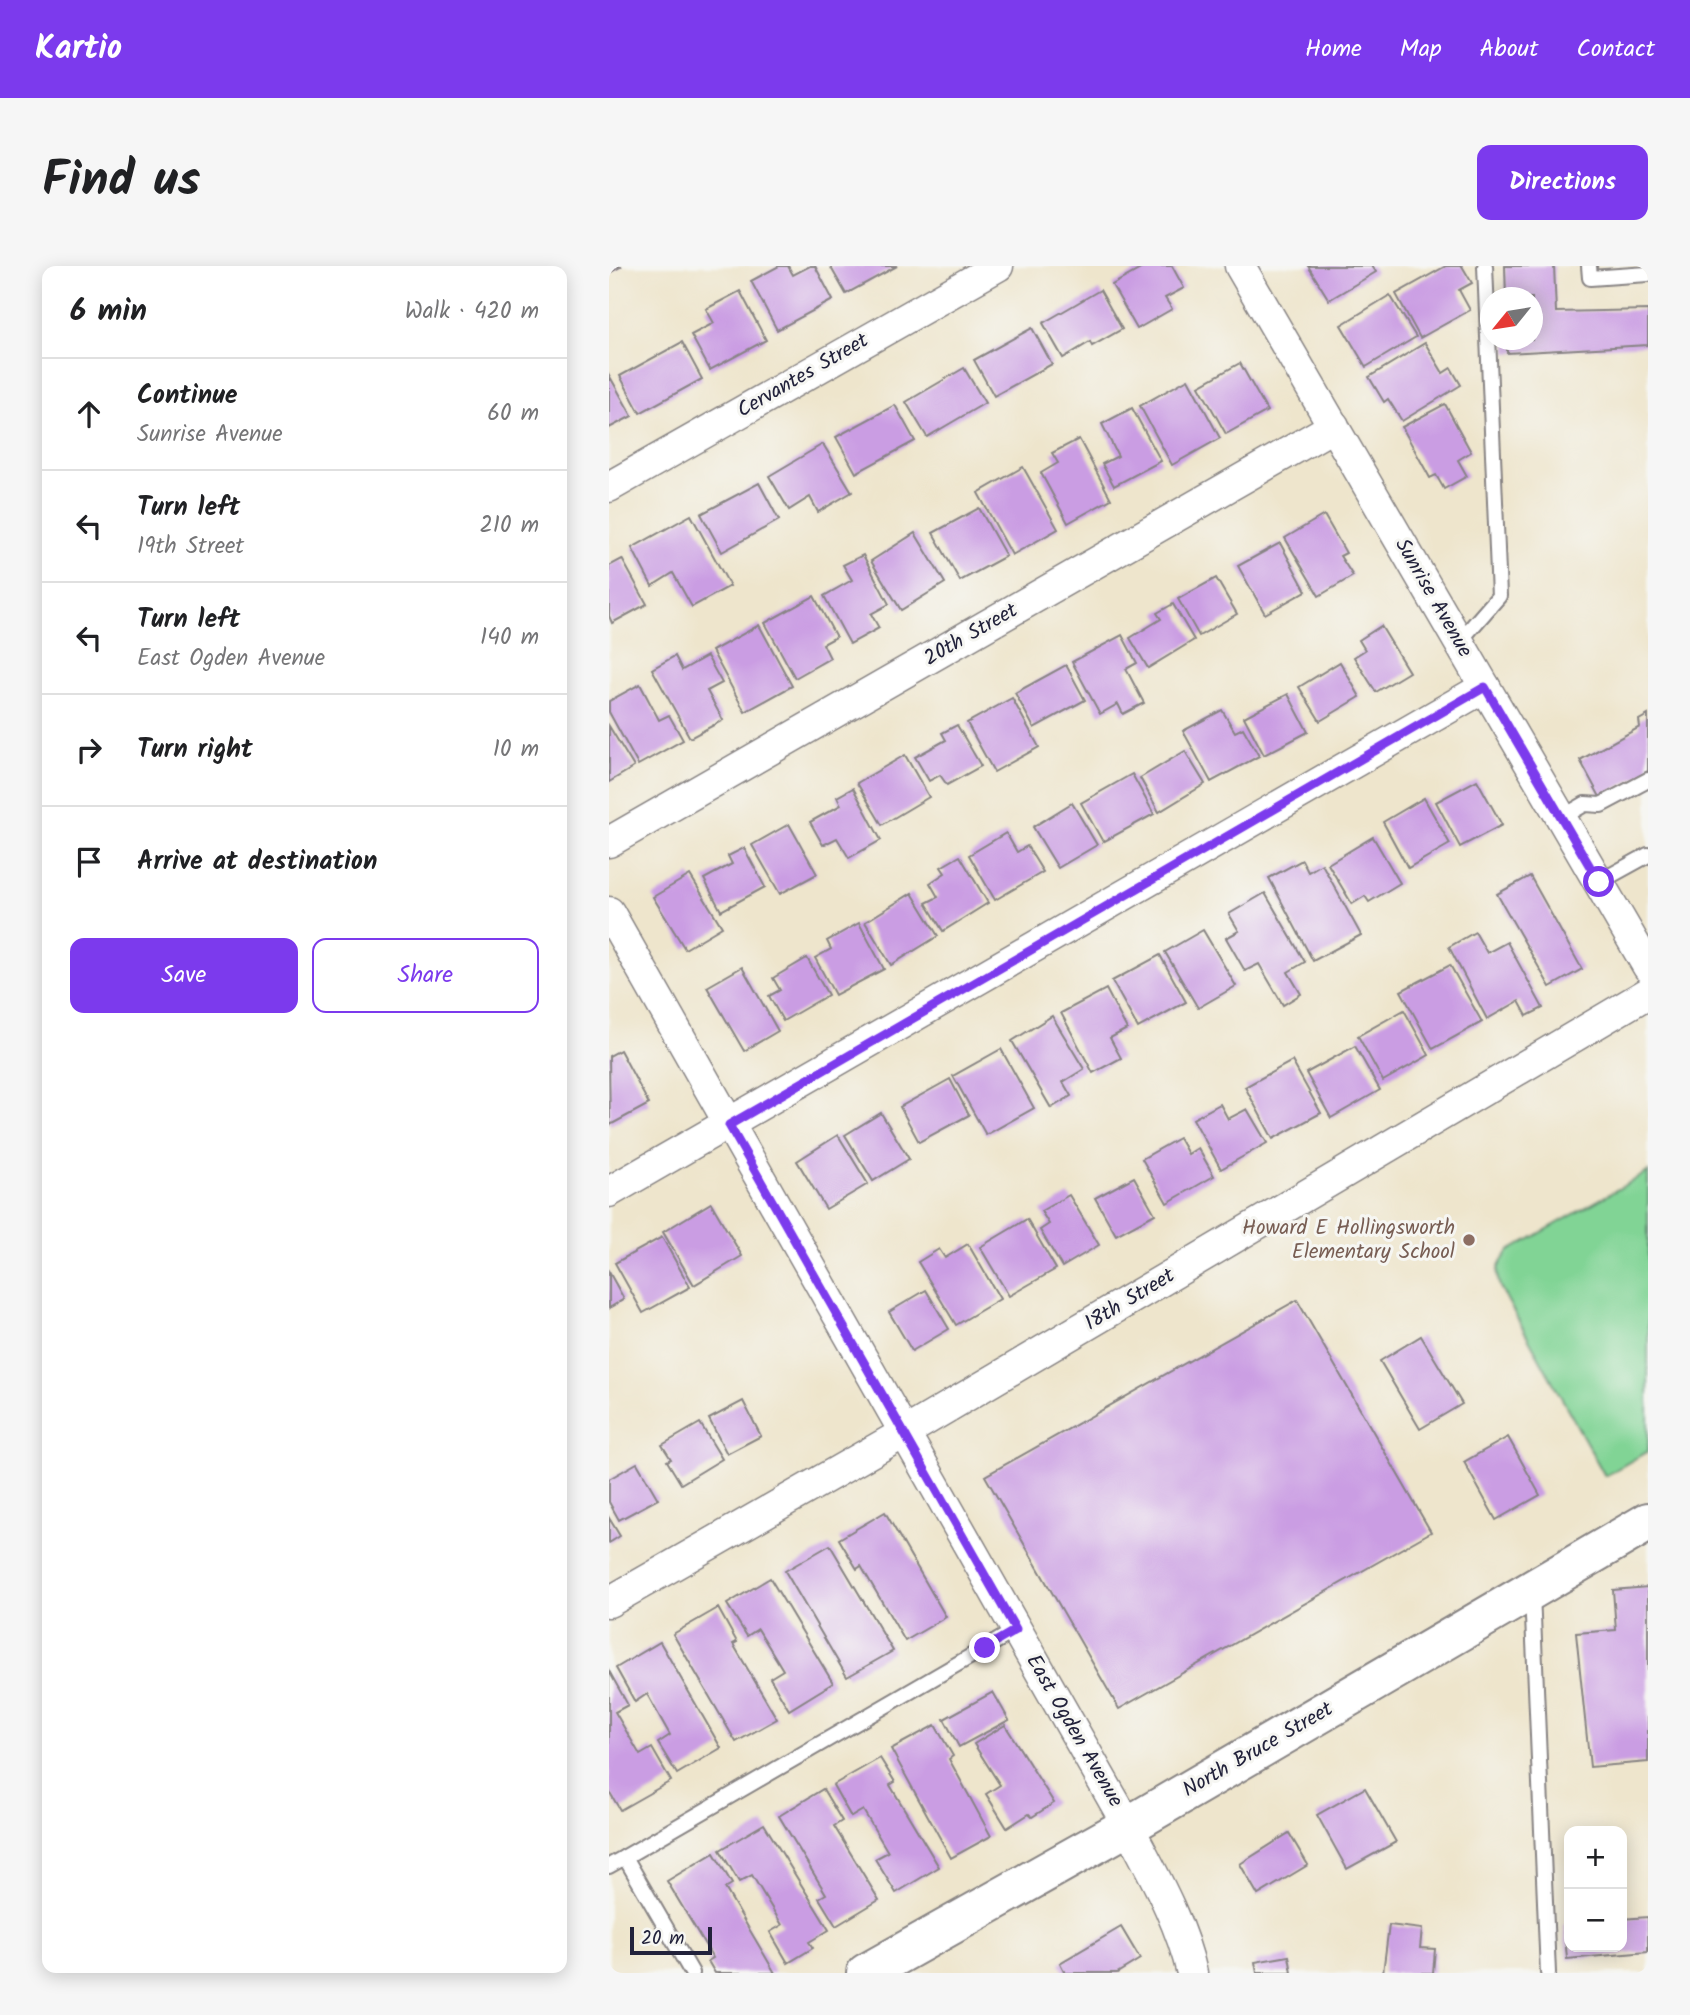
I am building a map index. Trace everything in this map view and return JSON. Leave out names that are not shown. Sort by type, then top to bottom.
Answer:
[{"type":"street","name":"Cervantes Street","points":[[609,487],[998,266]]},
{"type":"street","name":"Sunrise Avenue","points":[[1240,266],[1648,967]]},
{"type":"street","name":"20th Street","points":[[609,842],[1333,426]]},
{"type":"street","points":[[609,1192],[1485,687]]},
{"type":"street","name":"East Ogden Avenue","points":[[609,912],[1128,1826],[1168,1901],[1185,1940],[1192,1973]]},
{"type":"street","name":"18th Street","points":[[609,1602],[904,1433],[1648,993]]},
{"type":"street","name":"North Bruce Street","points":[[866,1973],[1128,1826],[1648,1522]]},
{"type":"lane","points":[[1459,642],[1499,596],[1485,266]]},
{"type":"lane","points":[[1589,266],[1590,278],[1648,274]]},
{"type":"lane","points":[[1561,818],[1586,804],[1601,805],[1648,780]]},
{"type":"lane","points":[[1599,882],[1648,855]]},
{"type":"lane","points":[[1532,1591],[1548,1973]]},
{"type":"lane","points":[[609,1866],[1016,1630]]},
{"type":"lane","points":[[625,1857],[692,1973]]},
{"type":"green space","points":[[1648,1172],[1648,1451],[1605,1476],[1500,1287],[1498,1272],[1509,1251]]},
{"type":"building","points":[[609,266],[622,266],[609,273]]},
{"type":"building","points":[[779,266],[788,266],[793,275],[815,266],[833,300],[777,330],[751,281]]},
{"type":"building","points":[[830,266],[897,266],[846,294]]},
{"type":"building","points":[[1146,266],[1172,266],[1184,288],[1165,298],[1172,309],[1137,329],[1112,285]]},
{"type":"building","points":[[1308,266],[1372,266],[1376,272],[1329,300]]},
{"type":"building","points":[[1446,266],[1462,266],[1472,283],[1459,290],[1470,310],[1420,338],[1396,294]]},
{"type":"building","points":[[1505,266],[1554,266],[1556,312],[1648,310],[1648,345],[1507,353],[1507,350],[1543,350],[1543,287],[1506,287]]},
{"type":"building","points":[[1100,290],[1122,329],[1092,346],[1090,342],[1063,358],[1043,323]]},
{"type":"building","points":[[740,291],[766,340],[710,370],[691,335],[714,323],[706,309]]},
{"type":"building","points":[[1390,295],[1416,337],[1366,367],[1341,325]]},
{"type":"building","points":[[1032,328],[1052,364],[994,396],[974,360]]},
{"type":"building","points":[[682,342],[702,379],[640,413],[620,376]]},
{"type":"building","points":[[1425,343],[1443,373],[1451,368],[1461,385],[1402,421],[1388,399],[1384,402],[1369,377]]},
{"type":"building","points":[[1240,363],[1267,411],[1226,434],[1199,386]]},
{"type":"building","points":[[964,368],[985,403],[927,437],[906,402]]},
{"type":"building","points":[[609,375],[632,416],[609,428]]},
{"type":"building","points":[[1188,379],[1220,438],[1172,465],[1140,406]]},
{"type":"building","points":[[1445,404],[1471,452],[1458,460],[1467,476],[1444,489],[1436,475],[1430,478],[1402,427]]},
{"type":"building","points":[[895,405],[915,441],[856,473],[836,437]]},
{"type":"building","points":[[1132,408],[1161,461],[1114,486],[1102,464],[1118,456],[1102,424]]},
{"type":"building","points":[[1079,439],[1111,499],[1068,523],[1041,473],[1058,463],[1052,453]]},
{"type":"building","points":[[823,444],[852,492],[818,512],[810,497],[789,510],[769,476]]},
{"type":"building","points":[[1023,467],[1058,529],[1012,555],[978,493]]},
{"type":"building","points":[[759,483],[779,520],[722,552],[701,514]]},
{"type":"building","points":[[979,508],[1006,556],[960,581],[933,533]]},
{"type":"building","points":[[691,515],[730,586],[692,607],[673,573],[652,586],[632,548]]},
{"type":"building","points":[[1324,515],[1346,553],[1340,556],[1353,576],[1319,596],[1285,538]]},
{"type":"building","points":[[915,533],[945,583],[901,610],[871,561]]},
{"type":"building","points":[[1280,543],[1306,591],[1265,614],[1238,566]]},
{"type":"building","points":[[863,555],[889,604],[871,614],[879,628],[850,644],[824,596],[852,580],[843,565]]},
{"type":"building","points":[[622,559],[647,604],[612,623],[609,616],[609,566]]},
{"type":"building","points":[[1216,578],[1237,614],[1199,636],[1178,599]]},
{"type":"building","points":[[814,596],[836,637],[823,644],[830,658],[795,678],[765,623]]},
{"type":"building","points":[[1173,604],[1194,640],[1148,668],[1130,638],[1161,619],[1157,613]]},
{"type":"building","points":[[759,625],[792,686],[745,712],[712,651]]},
{"type":"building","points":[[1381,626],[1409,672],[1376,692],[1354,657],[1365,650],[1359,640]]},
{"type":"building","points":[[1122,635],[1137,663],[1126,669],[1144,703],[1123,714],[1118,704],[1100,714],[1072,662]]},
{"type":"building","points":[[675,656],[682,670],[707,656],[722,683],[707,691],[723,720],[690,738],[652,669]]},
{"type":"building","points":[[1340,662],[1360,697],[1320,721],[1299,687]]},
{"type":"building","points":[[1066,665],[1085,700],[1034,728],[1015,693]]},
{"type":"building","points":[[640,684],[659,720],[669,715],[683,740],[638,765],[609,712],[609,701]]},
{"type":"building","points":[[1288,694],[1308,732],[1264,755],[1244,717]]},
{"type":"building","points":[[1012,698],[1039,747],[994,772],[967,723]]},
{"type":"building","points":[[1222,710],[1235,732],[1243,728],[1259,756],[1211,782],[1183,731]]},
{"type":"building","points":[[1648,715],[1648,771],[1600,797],[1580,760],[1640,727],[1639,720]]},
{"type":"building","points":[[957,725],[981,766],[947,785],[940,775],[929,781],[915,757],[946,740],[942,733]]},
{"type":"building","points":[[609,726],[634,767],[609,782]]},
{"type":"building","points":[[1185,751],[1205,784],[1159,812],[1140,778]]},
{"type":"building","points":[[905,755],[929,797],[882,825],[857,783]]},
{"type":"building","points":[[1132,774],[1154,814],[1103,842],[1081,803]]},
{"type":"building","points":[[1477,780],[1502,825],[1460,847],[1436,802]]},
{"type":"building","points":[[853,788],[881,840],[849,858],[837,838],[823,845],[810,822],[841,805],[837,797]]},
{"type":"building","points":[[1424,798],[1450,844],[1408,868],[1383,822]]},
{"type":"building","points":[[1072,803],[1097,845],[1058,868],[1033,827]]},
{"type":"building","points":[[789,824],[817,874],[780,894],[752,845]]},
{"type":"building","points":[[1006,833],[1017,852],[1027,846],[1043,872],[995,900],[969,855]]},
{"type":"building","points":[[1373,837],[1400,883],[1369,902],[1365,896],[1352,904],[1328,864]]},
{"type":"building","points":[[744,848],[765,887],[721,911],[704,879],[732,864],[728,856]]},
{"type":"building","points":[[960,856],[988,903],[943,931],[926,903],[938,897],[930,883],[945,873],[941,867]]},
{"type":"building","points":[[1302,860],[1308,872],[1322,864],[1361,935],[1313,961],[1269,878]]},
{"type":"building","points":[[690,875],[722,927],[685,949],[653,897]]},
{"type":"building","points":[[1530,876],[1582,969],[1550,987],[1497,894]]},
{"type":"building","points":[[912,893],[938,936],[891,965],[865,922]]},
{"type":"building","points":[[1265,893],[1305,962],[1288,972],[1301,994],[1283,1005],[1259,964],[1245,971],[1226,938],[1239,931],[1229,914]]},
{"type":"building","points":[[859,923],[884,969],[835,995],[815,958],[831,949],[827,941]]},
{"type":"building","points":[[1203,930],[1236,986],[1198,1008],[1165,952]]},
{"type":"building","points":[[1475,932],[1487,953],[1507,942],[1543,1008],[1527,1016],[1519,1001],[1487,1019],[1449,947]]},
{"type":"building","points":[[1160,955],[1186,1002],[1138,1028],[1112,981]]},
{"type":"building","points":[[807,958],[828,995],[783,1021],[769,996],[780,990],[773,978]]},
{"type":"building","points":[[1450,965],[1482,1022],[1433,1049],[1401,991]]},
{"type":"building","points":[[742,967],[778,1031],[744,1051],[707,987]]},
{"type":"building","points":[[1106,989],[1127,1029],[1110,1038],[1121,1058],[1093,1073],[1061,1013]]},
{"type":"building","points":[[1404,1010],[1429,1055],[1383,1081],[1358,1036]]},
{"type":"building","points":[[1052,1016],[1084,1069],[1063,1082],[1071,1096],[1051,1108],[1012,1041]]},
{"type":"building","points":[[1355,1046],[1380,1090],[1331,1118],[1306,1073]]},
{"type":"building","points":[[1001,1049],[1034,1108],[986,1135],[953,1076]]},
{"type":"building","points":[[620,1050],[649,1104],[610,1125],[609,1056]]},
{"type":"building","points":[[1292,1061],[1321,1113],[1273,1139],[1245,1087]]},
{"type":"building","points":[[950,1079],[969,1115],[919,1142],[900,1107]]},
{"type":"building","points":[[1220,1104],[1228,1119],[1247,1109],[1267,1143],[1221,1169],[1193,1119]]},
{"type":"building","points":[[881,1113],[909,1159],[873,1181],[845,1135]]},
{"type":"building","points":[[838,1135],[868,1184],[826,1209],[797,1161]]},
{"type":"building","points":[[1179,1138],[1188,1154],[1198,1148],[1214,1176],[1167,1203],[1142,1159]]},
{"type":"building","points":[[1134,1177],[1155,1214],[1116,1235],[1095,1198]]},
{"type":"building","points":[[1069,1195],[1099,1245],[1062,1267],[1040,1230],[1049,1224],[1041,1211]]},
{"type":"building","points":[[711,1203],[742,1256],[694,1285],[663,1232]]},
{"type":"building","points":[[1027,1219],[1056,1269],[1009,1296],[980,1247]]},
{"type":"building","points":[[662,1237],[690,1287],[643,1313],[615,1263]]},
{"type":"building","points":[[968,1244],[1000,1299],[956,1325],[918,1262],[939,1249],[945,1258]]},
{"type":"building","points":[[609,1272],[624,1299],[609,1308]]},
{"type":"building","points":[[926,1290],[949,1329],[912,1351],[889,1312]]},
{"type":"building","points":[[1297,1300],[1431,1532],[1119,1709],[985,1476]]},
{"type":"building","points":[[1421,1336],[1462,1404],[1420,1429],[1380,1361]]},
{"type":"building","points":[[743,1401],[761,1436],[727,1454],[709,1419]]},
{"type":"building","points":[[700,1423],[722,1459],[681,1484],[667,1461],[671,1459],[662,1445]]},
{"type":"building","points":[[1508,1437],[1540,1495],[1496,1520],[1464,1462]]},
{"type":"building","points":[[637,1463],[658,1499],[619,1520],[609,1502],[609,1479]]},
{"type":"building","points":[[885,1512],[946,1617],[905,1641],[861,1566],[857,1569],[839,1539]]},
{"type":"building","points":[[609,1518],[620,1536],[609,1543]]},
{"type":"building","points":[[830,1545],[893,1651],[847,1677],[785,1571]]},
{"type":"building","points":[[770,1578],[833,1683],[789,1710],[770,1678],[783,1670],[758,1629],[747,1636],[727,1604]]},
{"type":"building","points":[[1648,1587],[1648,1762],[1590,1767],[1576,1633],[1616,1630],[1613,1590]]},
{"type":"building","points":[[718,1608],[737,1642],[733,1644],[777,1719],[736,1742],[673,1634]]},
{"type":"building","points":[[660,1642],[721,1748],[677,1774],[658,1743],[670,1735],[647,1694],[635,1702],[616,1668]]},
{"type":"building","points":[[609,1671],[628,1705],[615,1712],[640,1755],[652,1748],[671,1781],[620,1810],[609,1791]]},
{"type":"building","points":[[993,1692],[1009,1720],[959,1747],[944,1719]]},
{"type":"building","points":[[935,1725],[953,1756],[949,1759],[991,1836],[951,1858],[891,1749]]},
{"type":"building","points":[[1005,1725],[1054,1803],[1007,1828],[986,1794],[1000,1785],[974,1744]]},
{"type":"building","points":[[880,1758],[895,1782],[890,1785],[939,1867],[896,1893],[875,1859],[888,1852],[863,1810],[851,1817],[833,1785]]},
{"type":"building","points":[[1365,1788],[1396,1842],[1347,1869],[1317,1815]]},
{"type":"building","points":[[823,1789],[842,1821],[834,1826],[879,1900],[836,1926],[819,1898],[826,1894],[779,1816]]},
{"type":"building","points":[[764,1824],[829,1930],[809,1942],[813,1948],[788,1963],[770,1932],[782,1925],[752,1875],[739,1882],[720,1850]]},
{"type":"building","points":[[1289,1833],[1308,1865],[1258,1895],[1240,1864]]},
{"type":"building","points":[[714,1853],[732,1884],[725,1888],[775,1973],[715,1973],[708,1961],[713,1958],[667,1881]]},
{"type":"building","points":[[1648,1917],[1648,1952],[1567,1959],[1566,1952],[1627,1952],[1627,1919]]},
{"type":"building","points":[[1389,1925],[1422,1929],[1420,1948],[1435,1949],[1433,1973],[1383,1973]]},
{"type":"building","points":[[1121,1927],[1140,1959],[1117,1973],[1065,1973],[1060,1963]]},
{"type":"building","points":[[1289,1956],[1292,1973],[1257,1973],[1255,1962]]},
{"type":"place","name":"Howard E Hollingsworth Elementary School","points":[[1469,1240]]},
{"type":"route","points":[[985,1648],[1016,1630],[729,1125],[1485,687],[1599,882]]}]
